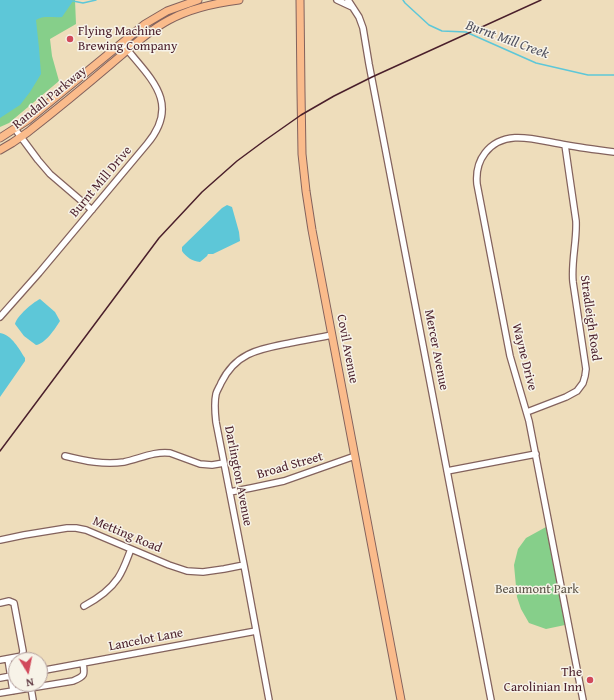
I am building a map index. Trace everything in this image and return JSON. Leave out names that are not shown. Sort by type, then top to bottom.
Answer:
[{"type":"main road","name":"Randall Parkway","points":[[0,138],[15,129],[48,104],[145,24],[159,15],[198,0]]},
{"type":"main road","name":"Randall Parkway","points":[[0,150],[21,137],[161,25],[178,16],[206,5],[239,0]]},
{"type":"main road","name":"Covil Avenue","points":[[300,0],[304,178],[310,217],[401,700]]},
{"type":"street","points":[[337,0],[352,7]]},
{"type":"street","name":"Mercer Avenue","points":[[348,0],[350,1],[364,28],[369,64],[491,700]]},
{"type":"street","name":"Burnt Mill Drive","points":[[0,317],[23,292],[154,136],[162,120],[162,106],[156,87],[122,43]]},
{"type":"street","points":[[15,129],[50,174],[92,210]]},
{"type":"street","name":"Wayne Drive","points":[[583,700],[536,454],[527,412],[510,356],[476,176],[479,165],[490,147],[504,139],[514,137],[614,152]]},
{"type":"street","name":"Stradleigh Road","points":[[527,412],[575,392],[583,383],[586,372],[584,350],[572,282],[576,221],[565,145]]},
{"type":"street","name":"Darlington Avenue","points":[[269,700],[216,422],[216,394],[223,378],[231,366],[252,352],[332,335]]},
{"type":"street","points":[[65,456],[92,462],[108,463],[124,462],[151,454],[165,452],[200,464],[212,465],[224,463]]},
{"type":"street","points":[[447,471],[536,454]]},
{"type":"street","name":"Broad Street","points":[[230,492],[284,481],[355,456]]},
{"type":"street","name":"Metting Road","points":[[0,540],[56,529],[76,528],[86,530],[174,567],[194,572],[203,572],[244,565]]},
{"type":"street","points":[[84,606],[100,596],[115,582],[131,549]]},
{"type":"street","points":[[0,603],[9,601],[14,603],[23,652]]},
{"type":"street","name":"Lancelot Lane","points":[[48,670],[256,630]]},
{"type":"street","points":[[0,660],[8,659]]},
{"type":"street","points":[[48,685],[73,681],[80,678],[85,673],[84,663]]},
{"type":"green space","points":[[27,0],[75,0],[76,24],[50,39],[52,56],[59,81],[9,123],[0,127],[0,7]]},
{"type":"green space","name":"Beaumont Park","points":[[546,527],[565,625],[546,629],[529,623],[521,609],[517,597],[514,565],[518,549],[526,538]]},
{"type":"water","points":[[0,0],[73,1],[62,17],[45,17],[36,20],[41,74],[20,105],[0,118]]},
{"type":"water","points":[[227,205],[232,207],[240,241],[213,254],[208,254],[200,262],[194,261],[187,257],[182,251],[182,247],[222,208]]},
{"type":"water","points":[[40,299],[55,312],[60,321],[53,332],[43,342],[36,345],[24,336],[15,324],[25,310]]},
{"type":"water","points":[[0,333],[12,339],[25,358],[25,361],[0,397]]},
{"type":"waterway","name":"Burnt Mill Creek","points":[[73,1],[83,3],[96,0]]},
{"type":"waterway","name":"Burnt Mill Creek","points":[[403,0],[429,25],[442,31],[466,32],[536,63],[588,75],[614,75]]},
{"type":"railway","points":[[0,451],[159,238],[202,192],[237,161],[301,115],[334,96],[372,77],[541,0]]},
{"type":"place","name":"Flying Machine Brewing Company","points":[[70,39]]},
{"type":"place","name":"The Carolinian Inn","points":[[590,680]]}]
